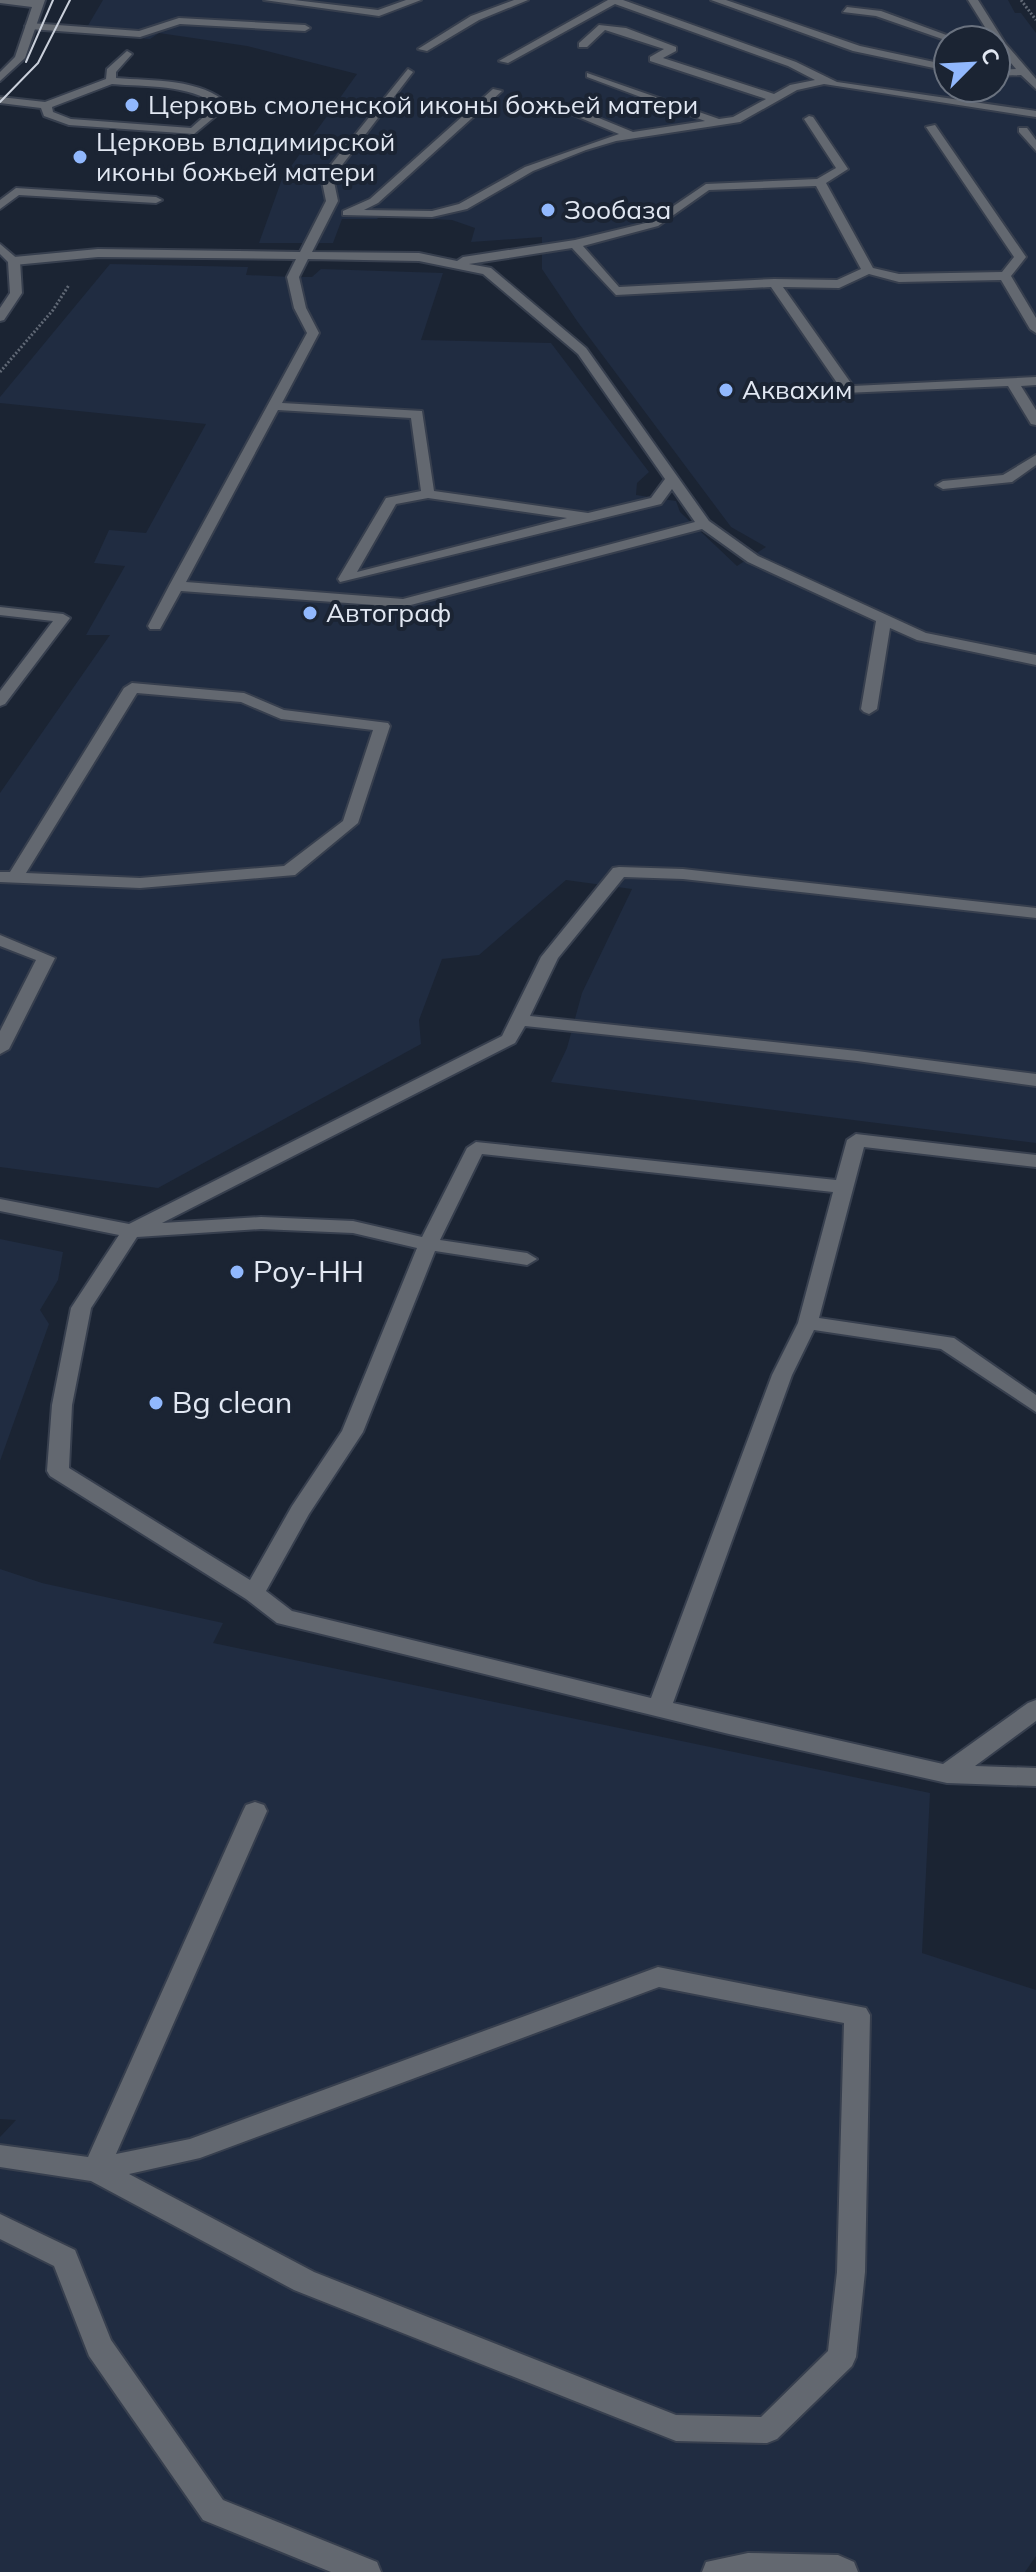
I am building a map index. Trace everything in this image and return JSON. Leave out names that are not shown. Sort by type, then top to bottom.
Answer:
[{"type":"street","points":[[0,0],[38,2],[20,58],[0,78]]},
{"type":"street","points":[[269,0],[379,13],[416,0]]},
{"type":"street","points":[[423,49],[475,18],[523,0]]},
{"type":"street","points":[[504,61],[615,0],[792,64],[834,85],[1036,114]]},
{"type":"street","points":[[716,0],[857,49],[932,65]]},
{"type":"street","points":[[973,0],[987,24]]},
{"type":"street","points":[[847,10],[877,13],[932,32]]},
{"type":"street","points":[[30,26],[140,34],[179,21],[305,28]]},
{"type":"street","points":[[583,45],[603,27],[622,30],[672,49],[654,59],[772,97],[794,87],[825,81]]},
{"type":"street","points":[[111,81],[111,71],[127,54]]},
{"type":"street","points":[[1012,59],[1036,86]]},
{"type":"street","points":[[155,626],[313,333],[300,308],[293,277],[332,201],[327,177],[408,72]]},
{"type":"street","points":[[1012,72],[1024,72]]},
{"type":"street","points":[[591,75],[719,123]]},
{"type":"street","points":[[0,100],[46,105],[111,81],[174,86],[210,95],[224,105],[194,131],[69,122],[48,114],[46,105]]},
{"type":"street","points":[[320,226],[374,201],[497,91]]},
{"type":"street","points":[[347,213],[432,214],[463,207],[529,169],[582,148],[633,136],[736,120],[771,102],[772,97]]},
{"type":"street","points":[[563,107],[633,136]]},
{"type":"street","points":[[447,263],[575,244],[654,224],[706,187],[820,182],[842,169],[809,119]]},
{"type":"street","points":[[931,127],[1020,257],[1005,276]]},
{"type":"street","points":[[1023,130],[1036,148]]},
{"type":"street","points":[[820,182],[868,270]]},
{"type":"street","points":[[0,206],[16,191],[156,200]]},
{"type":"street","points":[[575,244],[616,291],[774,283],[839,284],[868,270],[899,278],[1005,276]]},
{"type":"street","points":[[0,248],[14,261],[16,293],[0,317]]},
{"type":"street","points":[[14,261],[98,253],[419,257],[487,271],[582,351],[704,524],[753,559],[922,637],[1036,660]]},
{"type":"street","points":[[1005,276],[1036,329]]},
{"type":"street","points":[[774,283],[849,390],[1036,381]]},
{"type":"street","points":[[1013,384],[1036,421]]},
{"type":"street","points":[[273,406],[417,414],[428,494]]},
{"type":"street","points":[[943,485],[1007,479],[1036,459]]},
{"type":"street","points":[[588,517],[428,494],[391,501],[345,579],[656,501],[672,479]]},
{"type":"street","points":[[176,586],[403,603],[704,524]]},
{"type":"street","points":[[0,611],[63,618],[0,701]]},
{"type":"street","points":[[869,709],[884,619]]},
{"type":"street","points":[[132,688],[244,698],[281,714],[382,726],[350,823],[289,871],[140,883],[7,878],[132,688]]},
{"type":"street","points":[[1036,913],[683,874],[619,872],[550,957],[509,1039],[131,1231],[81,1308],[62,1405],[58,1471],[254,1593],[285,1617],[947,1774],[1036,1777]]},
{"type":"street","points":[[0,940],[46,958],[0,1049]]},
{"type":"street","points":[[519,1020],[857,1056],[1036,1080]]},
{"type":"street","points":[[659,1708],[782,1375],[808,1323],[856,1140],[1036,1161]]},
{"type":"street","points":[[254,1593],[300,1511],[352,1432],[428,1244],[476,1148],[844,1187]]},
{"type":"street","points":[[0,1205],[131,1231],[261,1223],[353,1227],[428,1244],[527,1259]]},
{"type":"street","points":[[808,1323],[947,1343],[1036,1405]]},
{"type":"street","points":[[947,1774],[1036,1709]]},
{"type":"street","points":[[96,2170],[255,1811]]},
{"type":"street","points":[[0,2156],[96,2170],[304,2281],[676,2428],[767,2430],[842,2357],[851,2272],[857,2015],[658,1977],[191,2150],[96,2170]]},
{"type":"street","points":[[0,2226],[65,2258],[99,2347],[213,2510],[366,2572]]},
{"type":"street","points":[[717,2572],[748,2567],[838,2569],[843,2572]]},
{"type":"path","points":[[1021,0],[1036,20]]},
{"type":"path","points":[[0,372],[53,310],[77,271],[65,256]]},
{"type":"shaded area","points":[[103,0],[1008,0],[1015,13],[1021,13],[1036,33],[1036,1143],[551,1082],[567,1048],[582,993],[632,889],[566,880],[479,955],[442,959],[419,1020],[421,1044],[158,1188],[0,1167],[0,793],[110,635],[86,635],[125,566],[94,563],[109,530],[146,533],[206,424],[0,403],[0,397],[110,264],[248,267],[246,275],[293,277],[312,277],[321,269],[443,273],[421,340],[551,343],[649,472],[637,483],[636,495],[676,501],[680,512],[737,566],[766,547],[731,527],[577,321],[542,269],[542,237],[471,242],[475,228],[452,220],[380,216],[377,219],[342,219],[333,243],[259,243],[282,179],[357,74],[247,46],[159,33],[150,39],[83,34]]},
{"type":"shaded area","points":[[0,1239],[63,1252],[58,1280],[40,1310],[49,1324],[0,1461]]},
{"type":"shaded area","points":[[0,1569],[42,1583],[223,1623],[213,1643],[930,1793],[922,1953],[1036,1990],[1036,2556],[1025,2572],[0,2572],[0,2137],[16,2120],[0,2119]]},
{"type":"tram line","points":[[26,62],[53,0]]},
{"type":"tram line","points":[[0,102],[38,63],[70,0]]},
{"type":"place","name":"Церковь смоленской иконы божьей матери","points":[[132,105]]},
{"type":"place","name":"Церковь владимирской иконы божьей матери","points":[[80,157]]},
{"type":"place","name":"Зообаза","points":[[548,210]]},
{"type":"place","name":"Аквахим","points":[[726,390]]},
{"type":"place","name":"Автограф","points":[[310,613]]},
{"type":"place","name":"Роу-НН","points":[[237,1272]]},
{"type":"place","name":"Bg clean","points":[[156,1403]]}]
